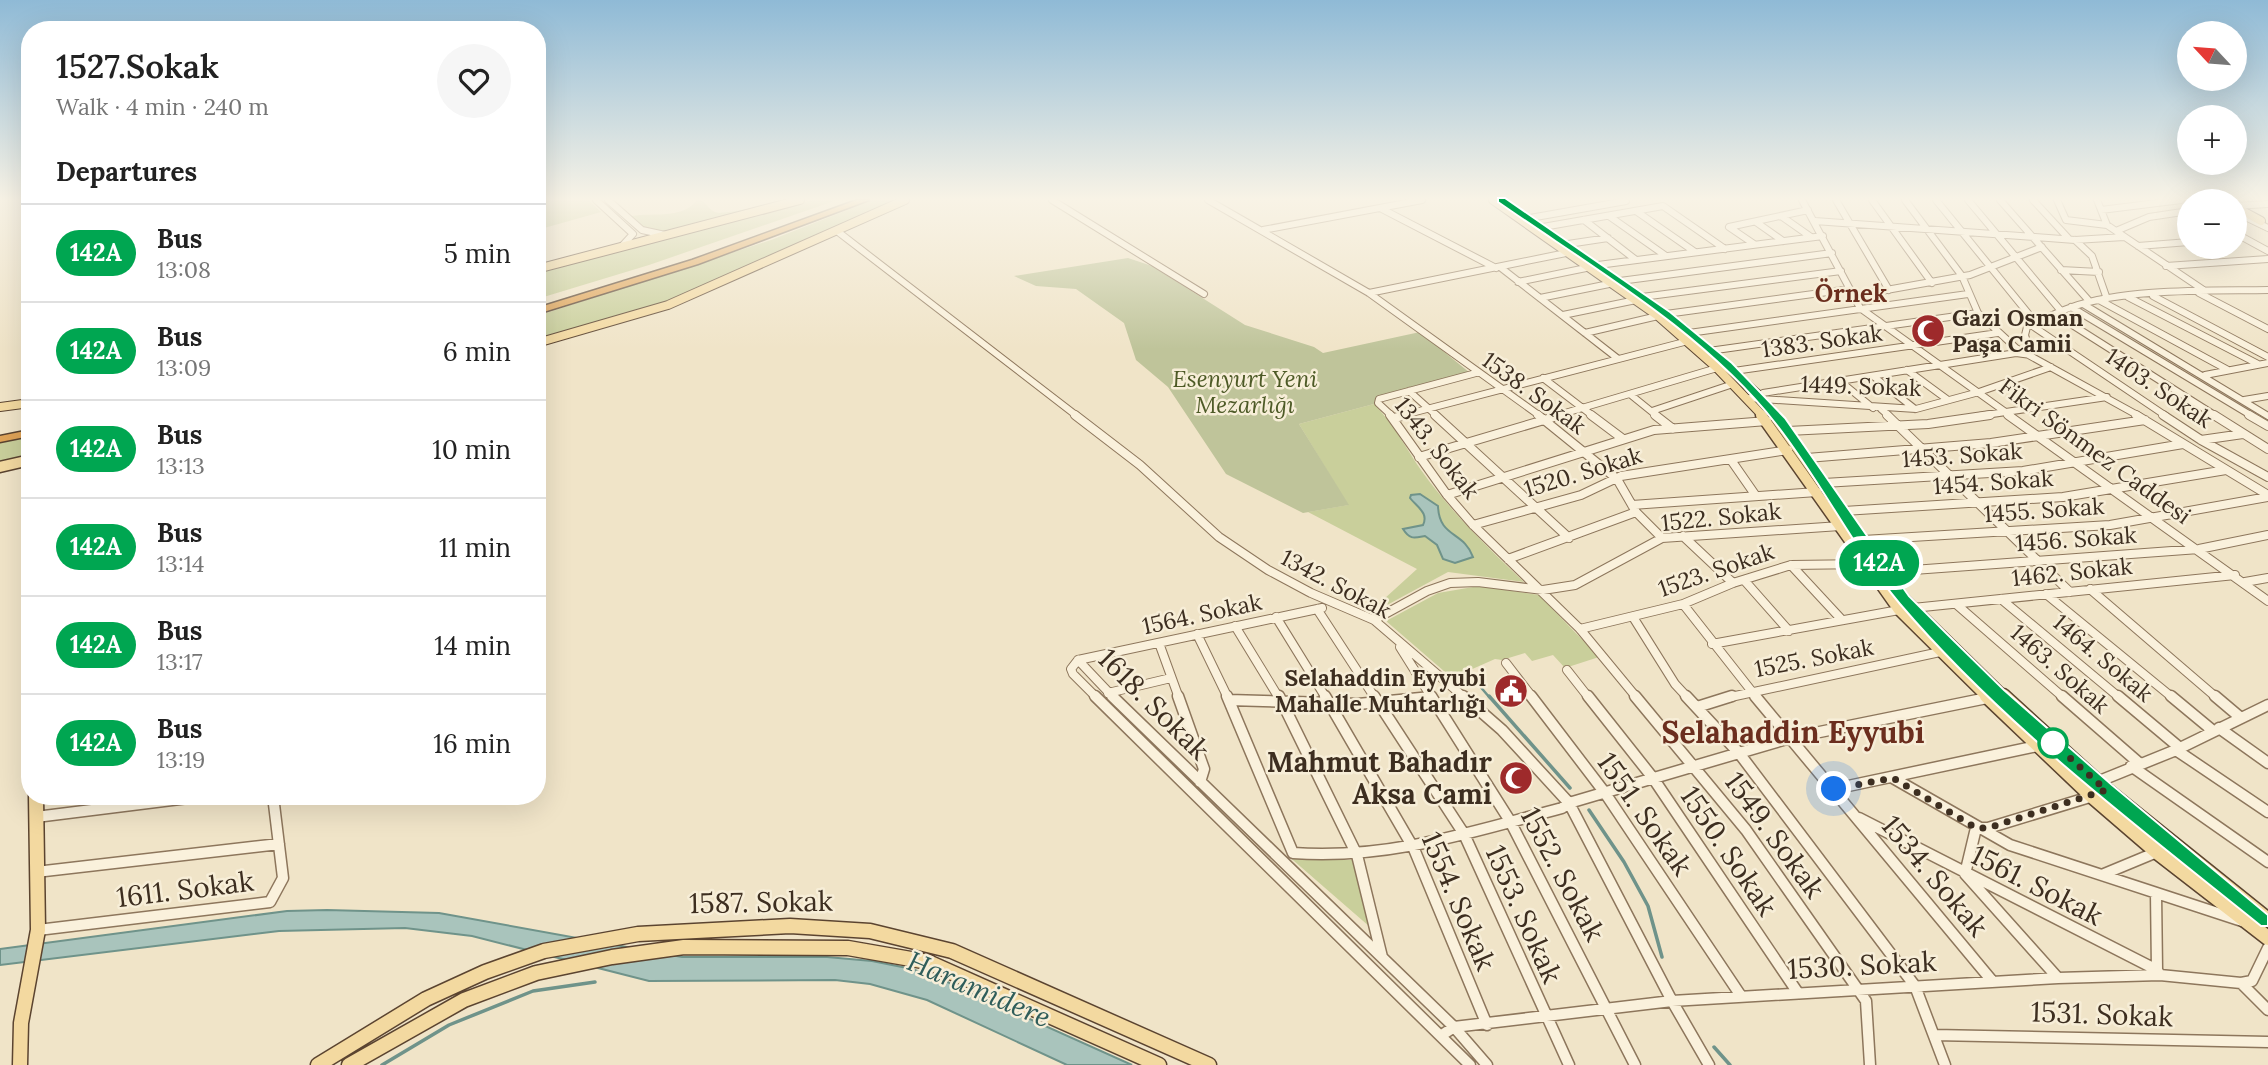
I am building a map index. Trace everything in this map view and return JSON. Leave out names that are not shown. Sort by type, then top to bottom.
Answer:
[{"type":"highway","points":[[546,301],[709,250]]},
{"type":"highway","points":[[546,308],[729,250]]},
{"type":"highway","points":[[0,431],[21,428]]},
{"type":"highway","points":[[0,439],[21,435]]},
{"type":"main road","points":[[546,268],[613,250]]},
{"type":"main road","points":[[546,340],[668,305],[794,250]]},
{"type":"main road","points":[[1572,250],[1709,351],[1734,378],[1789,450],[1844,511],[1913,608],[1998,694],[2101,786],[2268,920]]},
{"type":"main road","points":[[1689,337],[1717,368],[1762,398],[1788,431],[1807,458],[1840,526],[1899,610],[1987,698],[2092,796],[2157,852],[2268,938]]},
{"type":"main road","points":[[0,407],[21,404]]},
{"type":"main road","points":[[0,467],[21,462]]},
{"type":"main road","points":[[20,1065],[21,1023],[38,930],[36,805]]},
{"type":"main road","name":"1587. Sokak","points":[[318,1065],[358,1039],[460,984],[545,950],[656,931],[813,924],[871,929],[910,937],[952,951],[1209,1065]]},
{"type":"main road","name":"1587. Sokak","points":[[349,1065],[464,1000],[536,973],[612,957],[684,947],[849,948],[928,962],[1158,1065]]},
{"type":"street","name":"1342. Sokak","points":[[860,250],[1140,465],[1219,537],[1268,570],[1333,605],[1374,620],[1502,730],[1569,803],[1672,1002],[1709,1065]]},
{"type":"street","points":[[1133,250],[1205,294]]},
{"type":"street","name":"1538. Sokak","points":[[1296,250],[1369,293],[1585,452],[1617,479],[1634,509],[1662,538]]},
{"type":"street","points":[[1462,250],[1498,268],[1617,358]]},
{"type":"street","points":[[1369,293],[1498,268],[1564,250]]},
{"type":"street","points":[[1622,250],[1636,260]]},
{"type":"street","points":[[1658,250],[1667,256]]},
{"type":"street","points":[[1692,250],[1695,252]]},
{"type":"street","points":[[1518,282],[1594,266],[1718,250]]},
{"type":"street","name":"Fikri Sönmez Caddesi","points":[[1830,250],[1860,308],[2268,601]]},
{"type":"street","points":[[1865,250],[1889,289]]},
{"type":"street","points":[[1908,250],[1932,283]]},
{"type":"street","points":[[1942,250],[1962,276],[1979,313],[2016,348],[2107,397],[2268,496]]},
{"type":"street","name":"1403. Sokak","points":[[1976,250],[2034,324],[2201,440],[2268,478]]},
{"type":"street","points":[[2009,250],[2058,312],[2268,449]]},
{"type":"street","points":[[1586,333],[1662,315],[1932,283],[1991,269],[2014,256],[2034,250]]},
{"type":"street","points":[[2044,250],[2087,303],[2268,416]]},
{"type":"street","points":[[2085,250],[2092,256],[2099,272],[2103,300]]},
{"type":"street","points":[[2143,250],[2205,291]]},
{"type":"street","points":[[1540,298],[1617,282],[1832,253]]},
{"type":"street","points":[[2166,266],[2268,259]]},
{"type":"street","points":[[2061,270],[2099,272]]},
{"type":"street","points":[[1563,315],[1639,298],[1841,271]]},
{"type":"street","points":[[2031,355],[2025,330],[2071,307],[2103,300],[2150,295],[2268,290]]},
{"type":"street","points":[[2197,291],[2268,329]]},
{"type":"street","points":[[1394,418],[1689,337],[1860,308],[1968,294]]},
{"type":"street","points":[[2150,295],[2268,357]]},
{"type":"street","points":[[2128,297],[2259,364]]},
{"type":"street","points":[[2103,300],[2228,370]]},
{"type":"street","points":[[2071,307],[2268,426]]},
{"type":"street","points":[[1709,351],[1979,313]]},
{"type":"street","name":"1383. Sokak","points":[[1652,411],[1734,378],[1912,345],[1998,333]]},
{"type":"street","points":[[1762,398],[1763,393],[2016,353],[2031,355]]},
{"type":"street","points":[[2205,375],[2268,363]]},
{"type":"street","name":"1449. Sokak","points":[[1747,398],[1877,409],[1916,409],[1979,392],[2051,367]]},
{"type":"street","points":[[1419,457],[1717,368]]},
{"type":"street","points":[[1907,370],[1948,400]]},
{"type":"street","name":"1343. Sokak","points":[[1476,373],[1378,399],[1378,403],[1394,418],[1447,495],[1473,525],[1543,590]]},
{"type":"street","points":[[1873,376],[1916,409]]},
{"type":"street","points":[[1543,378],[1581,410],[1623,439]]},
{"type":"street","points":[[1840,381],[1898,426],[2070,592]]},
{"type":"street","points":[[1409,391],[1569,538]]},
{"type":"street","points":[[1631,395],[1673,429]]},
{"type":"street","points":[[2244,400],[2268,396]]},
{"type":"street","points":[[1788,431],[1898,426],[2007,414],[2107,397]]},
{"type":"street","points":[[1807,458],[1922,450],[2145,420]]},
{"type":"street","points":[[1447,495],[1623,439],[1673,429],[1767,421]]},
{"type":"street","points":[[2201,440],[2243,434]]},
{"type":"street","name":"1453. Sokak","points":[[1508,559],[1569,538],[1634,509],[1821,487],[2023,471],[2183,444]]},
{"type":"street","name":"1520. Sokak","points":[[1473,525],[1581,495],[1617,479],[1650,471],[1789,450]]},
{"type":"street","points":[[1731,460],[1756,496]]},
{"type":"street","name":"1454. Sokak","points":[[1844,511],[2063,497],[2226,470]]},
{"type":"street","name":"1455. Sokak","points":[[1863,540],[2110,525],[2268,496]]},
{"type":"street","name":"1522. Sokak","points":[[1374,620],[1427,591],[1450,583],[1478,582],[1543,590],[1576,585],[1662,538],[1840,526]]},
{"type":"street","name":"1456. Sokak","points":[[1886,572],[2199,549],[2268,535]]},
{"type":"street","points":[[1683,536],[1733,583]]},
{"type":"street","name":"1523. Sokak","points":[[1580,629],[1683,604],[1733,583],[1791,565],[1867,564]]},
{"type":"street","points":[[1791,565],[1842,620]]},
{"type":"street","name":"1462. Sokak","points":[[1913,608],[2235,575]]},
{"type":"street","points":[[2245,582],[2268,578]]},
{"type":"street","points":[[1744,580],[1789,631]]},
{"type":"street","points":[[2090,589],[2241,718]]},
{"type":"street","name":"1549. Sokak","points":[[1543,590],[1580,629],[1746,830],[1859,990],[1866,1001],[1870,1065]]},
{"type":"street","points":[[2046,594],[2215,729],[2268,763]]},
{"type":"street","name":"1464. Sokak","points":[[2001,599],[2178,749],[2268,812]]},
{"type":"street","name":"1534. Sokak","points":[[1683,604],[1712,644],[1993,982]]},
{"type":"street","name":"1463. Sokak","points":[[1956,604],[2135,765],[2268,862]]},
{"type":"street","name":"1564. Sokak","points":[[1078,660],[1333,605]]},
{"type":"street","name":"1553. Sokak","points":[[1317,609],[1464,834],[1569,1065]]},
{"type":"street","points":[[1712,644],[1899,610]]},
{"type":"street","name":"1554. Sokak","points":[[1276,617],[1414,849],[1487,1025]]},
{"type":"street","points":[[1633,617],[1675,684],[1738,753],[1915,986],[1945,1065]]},
{"type":"street","points":[[1235,626],[1280,702],[1357,855],[1382,957]]},
{"type":"street","points":[[1197,634],[1229,700],[1293,853],[1326,857],[1414,849],[1562,808],[1569,803],[1790,738],[1987,698]]},
{"type":"street","name":"1552. Sokak","points":[[1395,639],[1510,821],[1635,1065]]},
{"type":"street","points":[[1159,643],[1204,769],[1200,782]]},
{"type":"street","name":"1525. Sokak","points":[[1697,707],[1751,690],[1940,652]]},
{"type":"street","name":"1618. Sokak","points":[[1470,1065],[1073,674],[1071,669],[1078,660],[1108,693],[1454,1027],[1487,1065]]},
{"type":"street","name":"1551. Sokak","points":[[1506,663],[1605,793],[1741,996]]},
{"type":"street","name":"1550. Sokak","points":[[1567,670],[1653,778],[1798,993]]},
{"type":"street","points":[[1108,693],[1171,678]]},
{"type":"street","points":[[1229,700],[1250,696],[1280,702],[1400,704],[1431,697]]},
{"type":"street","points":[[1976,828],[1988,828],[2092,796],[2101,786],[2135,765],[2178,749],[2268,705]]},
{"type":"street","points":[[1834,789],[2037,746]]},
{"type":"street","points":[[1893,778],[1976,828],[2010,845],[2244,921]]},
{"type":"street","points":[[36,817],[132,805]]},
{"type":"street","name":"1611. Sokak","points":[[38,930],[270,902],[283,878],[274,805]]},
{"type":"street","name":"1561. Sokak","points":[[1855,816],[2159,973]]},
{"type":"street","points":[[1976,828],[1965,874],[2058,978]]},
{"type":"street","points":[[36,872],[279,844]]},
{"type":"street","points":[[2104,874],[2157,852]]},
{"type":"street","points":[[2156,893],[2159,973]]},
{"type":"street","points":[[2241,984],[2252,981],[2268,948]]},
{"type":"street","name":"1530. Sokak","points":[[1454,1027],[1741,996],[2058,978],[2159,973],[2241,984]]},
{"type":"street","points":[[2241,984],[2268,1010]]},
{"type":"street","points":[[1442,1035],[1454,1027]]},
{"type":"street","name":"1531. Sokak","points":[[1934,1035],[2268,1042]]},
{"type":"green space","points":[[625,250],[693,250],[546,296],[546,271]]},
{"type":"green space","points":[[741,250],[783,250],[660,304],[546,336],[546,313]]},
{"type":"green space","name":"Esenyurt Yeni Mezarlığı","points":[[1128,258],[1152,266],[1245,325],[1314,347],[1323,353],[1420,332],[1470,373],[1376,397],[1374,404],[1299,424],[1349,505],[1303,513],[1226,474],[1168,387],[1136,360],[1124,323],[1076,289],[1036,286],[1014,276]]},
{"type":"green space","points":[[1374,404],[1457,515],[1524,582],[1448,572],[1376,611],[1373,609],[1417,569],[1308,512],[1348,505],[1299,424]]},
{"type":"green space","points":[[21,439],[21,458],[0,462],[0,443]]},
{"type":"green space","points":[[1479,586],[1539,595],[1599,657],[1565,668],[1553,655],[1532,661],[1525,653],[1502,660],[1495,659],[1452,678],[1386,621],[1438,593]]},
{"type":"green space","points":[[1286,854],[1315,860],[1352,860],[1370,927]]},
{"type":"water","points":[[1420,494],[1438,506],[1443,524],[1464,543],[1473,557],[1455,563],[1443,559],[1437,545],[1425,536],[1412,537],[1406,533],[1403,529],[1423,525],[1423,514],[1410,498],[1411,495]]},
{"type":"water","points":[[287,911],[439,913],[682,957],[827,957],[872,961],[912,969],[943,980],[1132,1065],[1067,1065],[927,1000],[870,984],[835,980],[649,981],[472,936],[405,928],[279,931],[0,965],[0,949]]},
{"type":"waterway","points":[[1478,684],[1490,698]]},
{"type":"waterway","points":[[1489,696],[1570,788]]},
{"type":"waterway","points":[[1589,810],[1624,862],[1648,906],[1662,957]]},
{"type":"waterway","points":[[382,1065],[449,1025],[533,991],[595,982]]},
{"type":"waterway","points":[[1714,1047],[1730,1065]]},
{"type":"bus line","name":"142A","points":[[1576,250],[1666,314],[1728,365],[1762,398],[1807,458],[1904,599],[1998,694],[2106,790],[2203,871],[2268,920]]},
{"type":"place","name":"Gazi Osman Paşa Camii","points":[[1928,331]]},
{"type":"place","name":"Selahaddin Eyyubi Mahalle Muhtarlığı","points":[[1511,691]]},
{"type":"place","name":"Mahmut Bahadır Aksa Cami","points":[[1516,778]]},
{"type":"district","name":"Örnek","points":[[1851,294]]},
{"type":"district","name":"Selahaddin Eyyubi","points":[[1793,733]]},
{"type":"route","points":[[1834,789],[1893,778],[1976,828],[1988,828],[2106,790],[2053,743]]},
{"type":"water label","name":"Haramidere","points":[[979,989]]}]
